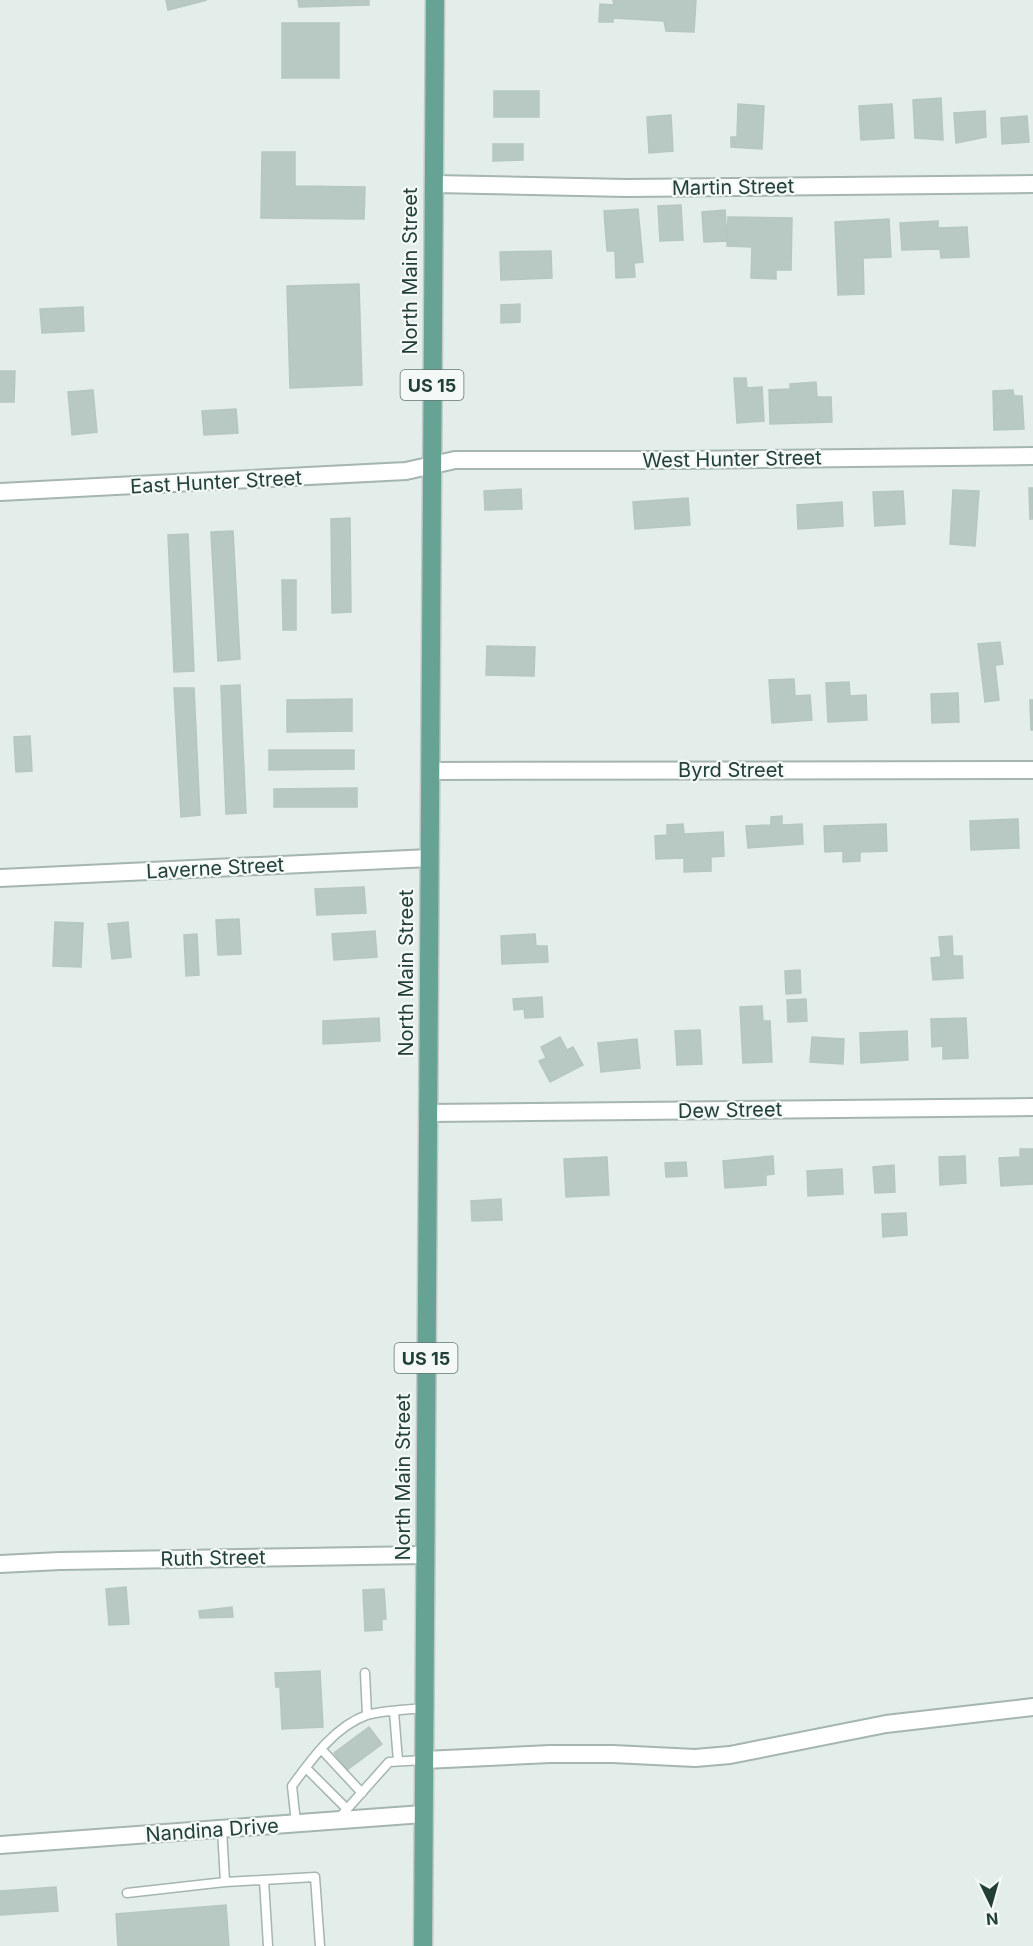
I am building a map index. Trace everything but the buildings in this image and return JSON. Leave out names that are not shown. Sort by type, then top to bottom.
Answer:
[{"type":"main road","name":"North Main Street","points":[[424,1945],[435,0]]},
{"type":"street","name":"Martin Street","points":[[434,184],[626,188],[1033,184]]},
{"type":"street","name":"West Hunter Street","points":[[432,465],[455,460],[1033,456]]},
{"type":"street","name":"East Hunter Street","points":[[0,492],[294,478],[406,471],[432,465]]},
{"type":"street","name":"Byrd Street","points":[[430,771],[1033,770]]},
{"type":"street","name":"Laverne Street","points":[[0,878],[430,858]]},
{"type":"street","name":"Dew Street","points":[[428,1113],[1033,1107]]},
{"type":"street","name":"Ruth Street","points":[[0,1564],[425,1555]]},
{"type":"street","points":[[424,1760],[550,1754],[695,1758],[730,1755],[885,1724],[1033,1707]]},
{"type":"street","name":"Nandina Drive","points":[[0,1845],[296,1823],[342,1815],[423,1814]]},
{"type":"lane","points":[[365,1673],[367,1715]]},
{"type":"lane","points":[[296,1823],[292,1786],[321,1750],[347,1725],[367,1715],[424,1708]]},
{"type":"lane","points":[[394,1712],[398,1761]]},
{"type":"lane","points":[[321,1750],[362,1793]]},
{"type":"lane","points":[[306,1768],[342,1815],[389,1762],[424,1760]]},
{"type":"lane","points":[[222,1829],[225,1882]]},
{"type":"lane","points":[[127,1893],[225,1882],[315,1877],[320,1946]]},
{"type":"lane","points":[[264,1880],[268,1946]]}]
